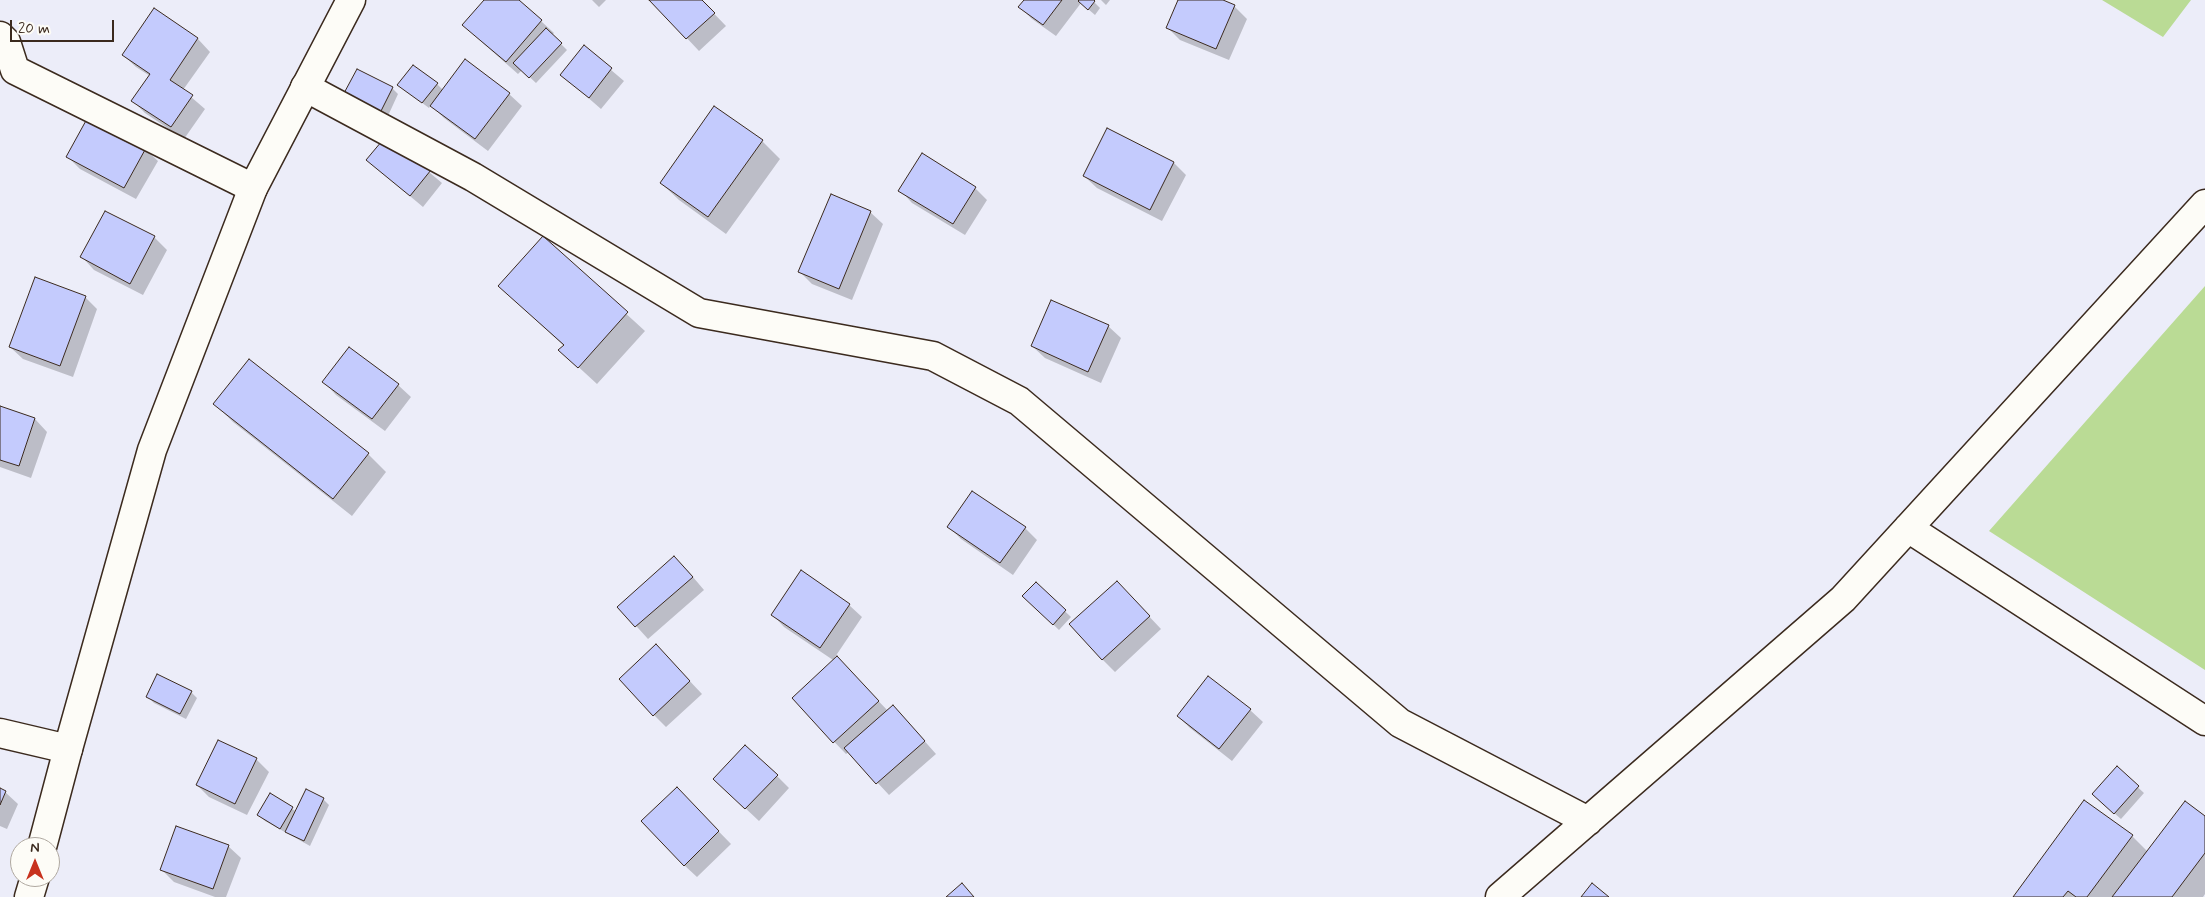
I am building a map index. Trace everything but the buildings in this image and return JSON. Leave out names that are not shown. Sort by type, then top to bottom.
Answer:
[{"type":"street","points":[[45,837],[152,450],[253,188],[351,0]]},
{"type":"street","points":[[0,36],[6,42],[8,74],[253,188]]},
{"type":"street","points":[[305,87],[472,177],[699,313],[933,356],[1019,401],[1400,723],[1588,821]]},
{"type":"street","points":[[1500,897],[1843,599],[2205,204]]},
{"type":"street","points":[[1908,528],[2205,721]]},
{"type":"street","points":[[0,734],[68,749]]},
{"type":"green space","points":[[2102,0],[2191,0],[2163,37]]},
{"type":"green space","points":[[2205,286],[2205,670],[1989,531]]}]
